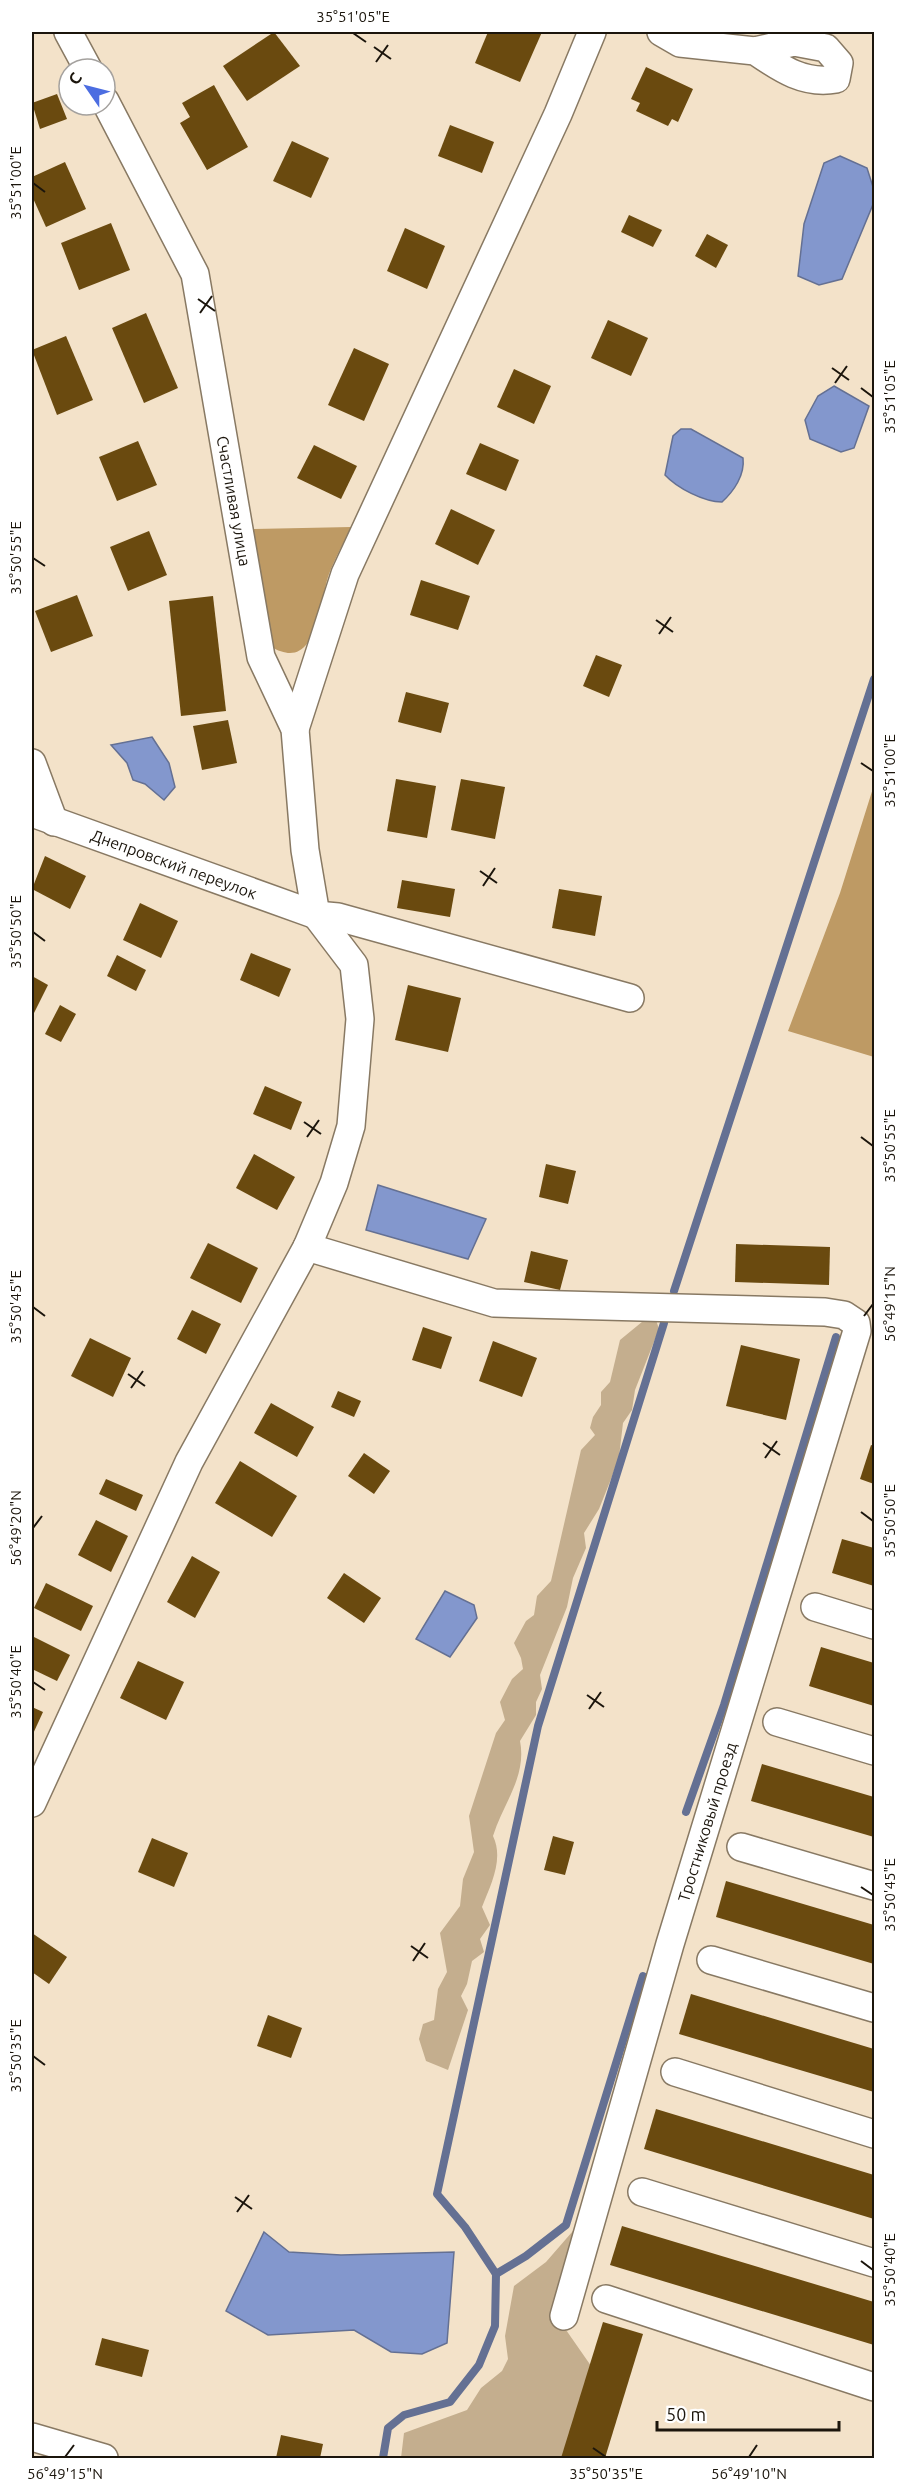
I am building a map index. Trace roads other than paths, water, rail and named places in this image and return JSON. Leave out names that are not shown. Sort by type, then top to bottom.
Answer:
[{"type":"street","points":[[68,32],[82,57]]},
{"type":"street","points":[[295,729],[345,574],[558,114],[592,32]]},
{"type":"street","points":[[661,32],[680,43],[755,51]]},
{"type":"street","name":"Счастливая улица","points":[[113,117],[195,274],[261,657],[295,729],[305,849],[316,915]]},
{"type":"street","points":[[32,763],[43,818]]},
{"type":"street","name":"Днепровский переулок","points":[[43,818],[316,915],[338,917],[630,998]]},
{"type":"street","points":[[32,1803],[189,1462],[307,1246],[334,1183],[351,1126],[360,1019],[354,965],[316,915]]},
{"type":"street","name":"Тростниковый проезд","points":[[307,1246],[494,1303],[825,1312],[844,1315],[856,1323],[857,1330],[670,1944],[564,2316]]},
{"type":"street","points":[[815,1606],[874,1625]]},
{"type":"street","points":[[777,1722],[874,1751]]},
{"type":"street","points":[[741,1847],[874,1886]]},
{"type":"street","points":[[711,1959],[874,2008]]},
{"type":"street","points":[[675,2072],[874,2134]]},
{"type":"street","points":[[642,2192],[874,2263]]},
{"type":"street","points":[[606,2299],[874,2387]]},
{"type":"street","points":[[32,2437],[104,2458]]},
{"type":"water","points":[[840,156],[867,168],[874,190],[874,202],[842,279],[819,285],[798,276],[804,224],[824,163]]},
{"type":"water","points":[[834,386],[869,406],[854,448],[841,452],[810,439],[805,420],[818,396]]},
{"type":"water","points":[[681,429],[691,429],[743,458],[738,482],[722,502],[707,500],[691,493],[676,485],[665,475],[673,436]]},
{"type":"water","points":[[152,737],[169,763],[175,787],[164,800],[145,784],[133,780],[127,763],[111,745]]},
{"type":"water","points":[[378,1185],[486,1219],[468,1259],[366,1230]]},
{"type":"water","points":[[445,1591],[474,1605],[477,1618],[450,1657],[416,1639]]},
{"type":"water","points":[[264,2232],[289,2252],[341,2255],[454,2252],[447,2343],[422,2354],[391,2352],[354,2330],[268,2335],[226,2311]]},
{"type":"waterway","points":[[674,1291],[874,679]]},
{"type":"waterway","points":[[383,2458],[388,2428],[404,2415],[450,2402],[479,2365],[495,2326],[496,2274],[465,2227],[437,2194],[538,1726],[664,1323]]},
{"type":"waterway","points":[[686,1812],[724,1705],[836,1337]]},
{"type":"waterway","points":[[496,2274],[526,2256],[566,2225],[643,1976]]}]
